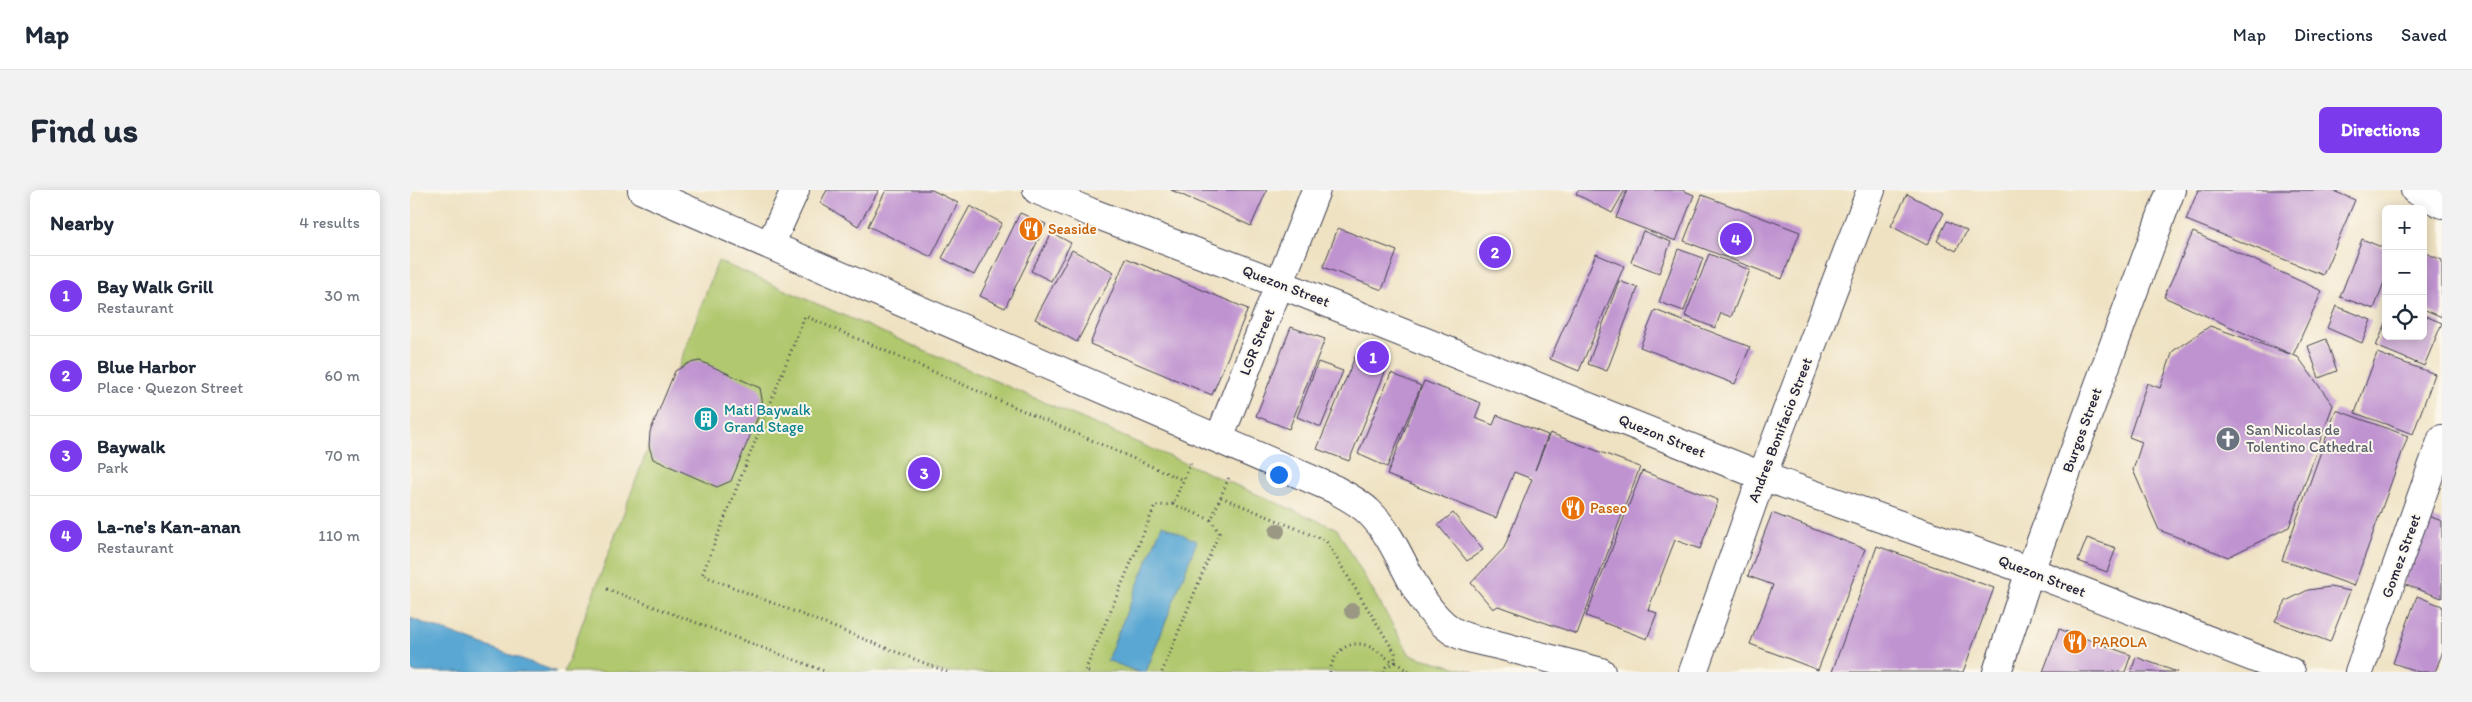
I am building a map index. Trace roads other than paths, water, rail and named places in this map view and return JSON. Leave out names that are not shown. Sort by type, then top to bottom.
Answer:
[{"type":"street","points":[[642,190],[1334,489],[1356,501],[1369,512],[1398,554],[1415,588],[1433,614],[1452,631],[1479,640],[1601,672]]},
{"type":"street","points":[[770,245],[795,190]]},
{"type":"street","name":"Quezon Street","points":[[1037,190],[1280,284],[1762,476],[2030,571],[2291,672]]},
{"type":"street","name":"LGR Street","points":[[1219,438],[1316,190]]},
{"type":"street","name":"Andres Bonifacio Street","points":[[1694,672],[1762,476],[1871,190]]},
{"type":"street","name":"Burgos Street","points":[[1997,672],[2030,571],[2171,190]]},
{"type":"street","points":[[2415,190],[2442,204]]},
{"type":"street","name":"Gomez Street","points":[[2359,672],[2442,439]]},
{"type":"water","points":[[1162,525],[1197,541],[1146,672],[1138,672],[1107,660]]},
{"type":"water","points":[[410,618],[557,672],[410,672]]},
{"type":"place","name":"Seaside","points":[[1031,229]]},
{"type":"place","name":"La-ne's Kan-anan","points":[[1736,239]]},
{"type":"place","name":"Blue Harbor","points":[[1495,252]]},
{"type":"place","name":"Bay Walk Grill","points":[[1373,357]]},
{"type":"place","name":"Mati Baywalk Grand Stage","points":[[706,419]]},
{"type":"place","name":"San Nicolas de Tolentino Cathedral","points":[[2228,439]]},
{"type":"place","name":"Baywalk","points":[[924,473]]},
{"type":"place","name":"Paseo","points":[[1573,508]]},
{"type":"place","name":"PAROLA","points":[[2075,642]]}]
